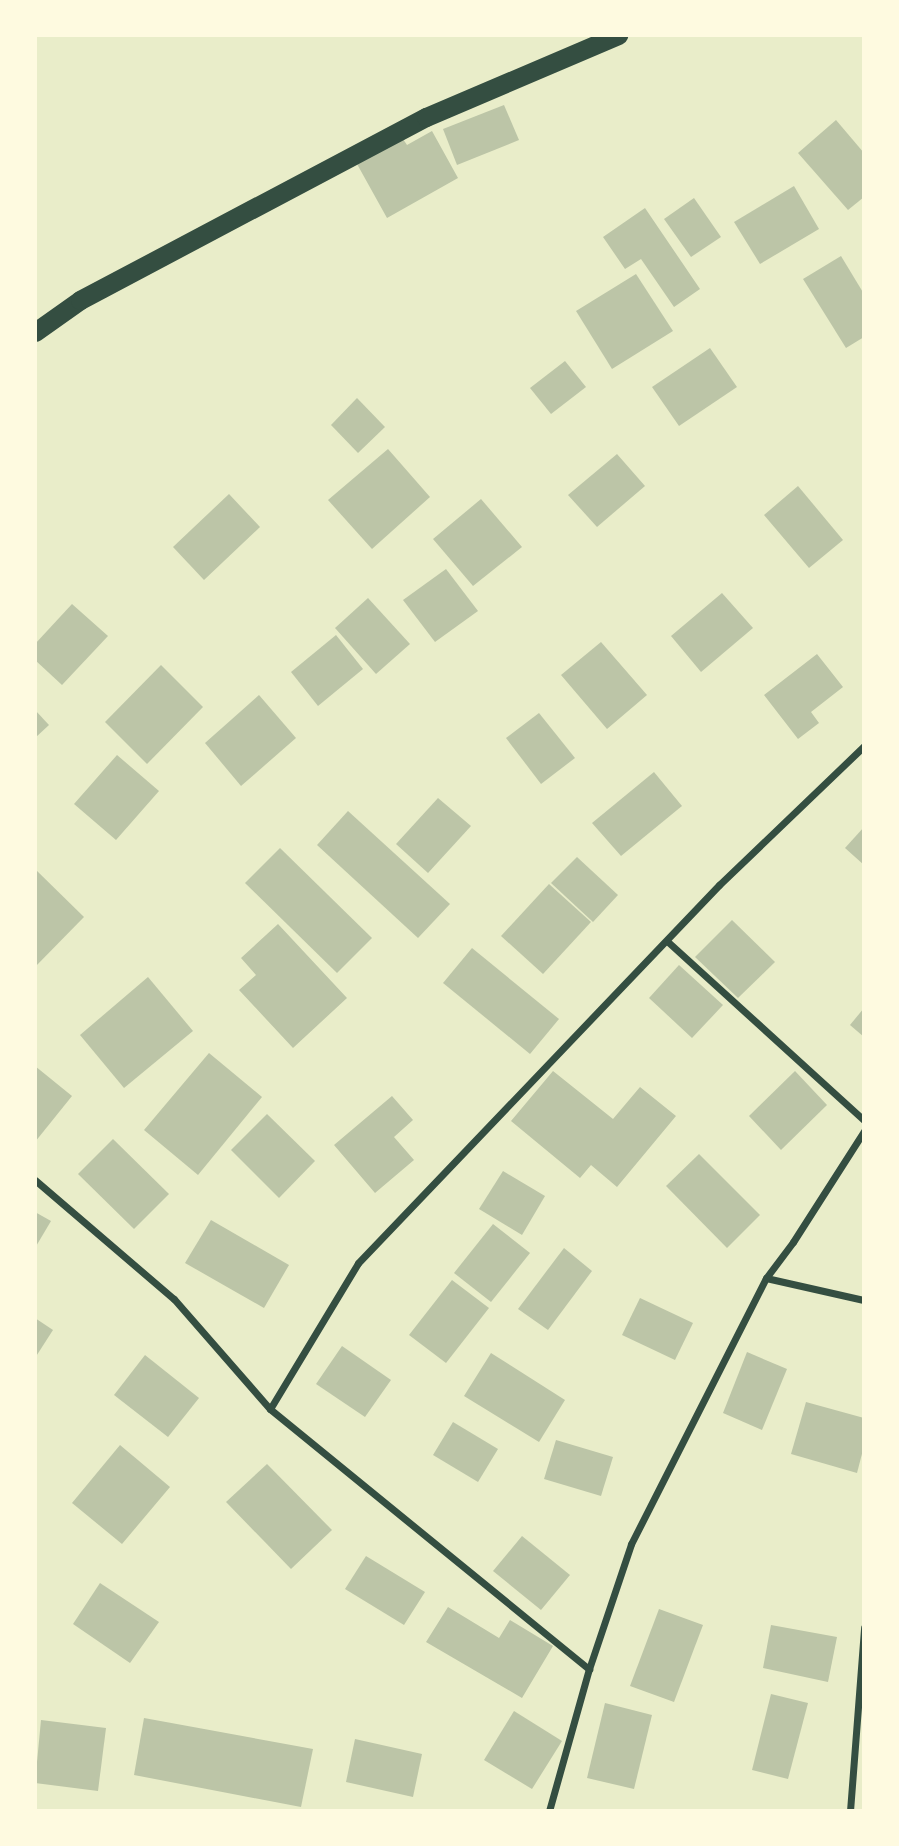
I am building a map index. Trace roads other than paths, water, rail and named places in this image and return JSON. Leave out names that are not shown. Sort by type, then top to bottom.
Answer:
[{"type":"highway","points":[[35,332],[79,300],[426,117],[618,35]]},
{"type":"street","points":[[270,1409],[358,1262],[719,885],[864,746]]},
{"type":"street","points":[[667,941],[864,1120]]},
{"type":"street","points":[[549,1811],[589,1669],[631,1544],[766,1278],[793,1242],[864,1131]]},
{"type":"street","points":[[35,1180],[174,1299],[270,1409],[589,1669]]},
{"type":"street","points":[[766,1278],[864,1300]]},
{"type":"street","points":[[850,1811],[864,1628]]}]
